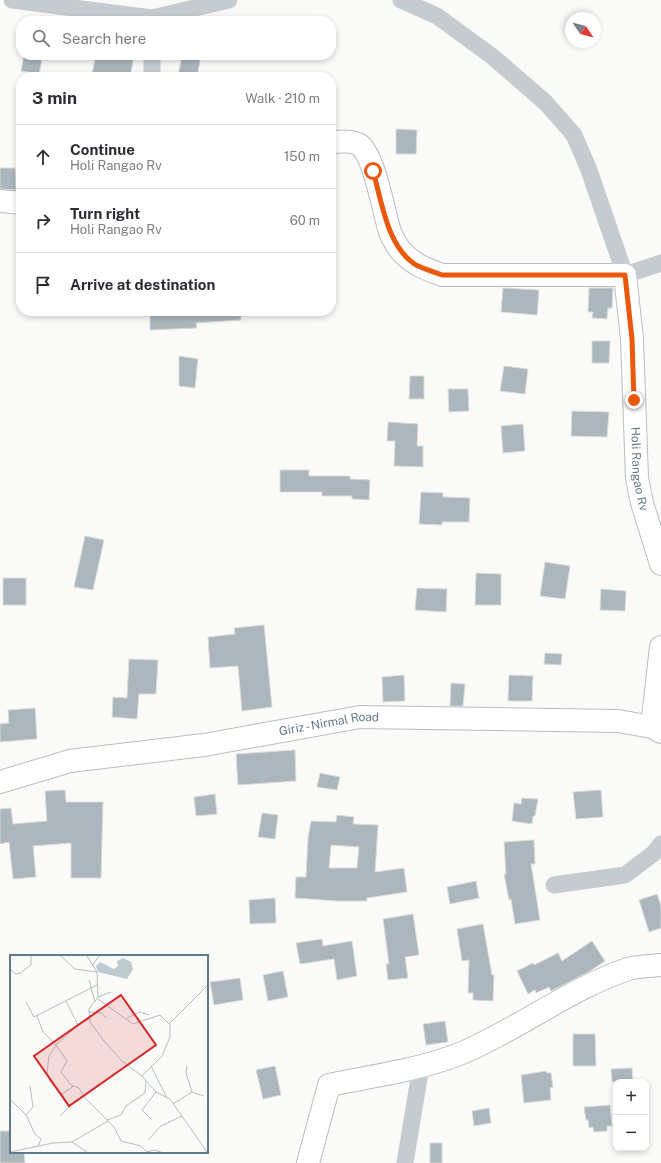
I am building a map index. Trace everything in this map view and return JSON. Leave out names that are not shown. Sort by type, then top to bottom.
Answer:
[{"type":"street","points":[[12,0],[124,16]]},
{"type":"street","points":[[167,16],[229,0]]},
{"type":"street","points":[[401,0],[438,16],[493,57],[546,103],[574,135],[589,170],[625,275]]},
{"type":"street","points":[[152,60],[152,72]]},
{"type":"street","points":[[336,142],[351,142],[359,145],[366,151],[391,234],[404,254],[417,265],[442,275],[625,275],[661,263]]},
{"type":"street","points":[[0,201],[16,203]]},
{"type":"street","name":"Holi Rangao Rv","points":[[625,275],[632,339],[637,478],[642,503],[661,564]]},
{"type":"street","points":[[657,729],[661,647]]},
{"type":"street","name":"Giriz - Nirmal Road","points":[[0,782],[70,761],[204,745],[360,717],[618,721],[657,729]]},
{"type":"street","points":[[554,886],[626,875],[654,853],[661,844]]},
{"type":"street","points":[[308,1163],[329,1085],[421,1066],[462,1053],[526,1021],[571,995],[629,968],[661,965]]},
{"type":"street","points":[[405,1163],[421,1066]]},
{"type":"building","points":[[23,60],[42,60],[39,72],[21,71]]},
{"type":"building","points":[[95,60],[133,60],[131,72],[92,72]]},
{"type":"building","points":[[181,60],[200,60],[198,72],[179,72]]},
{"type":"building","points":[[396,129],[417,130],[416,154],[396,154]]},
{"type":"building","points":[[0,168],[15,168],[16,190],[0,189]]},
{"type":"building","points":[[503,288],[539,290],[537,315],[501,312]]},
{"type":"building","points":[[589,288],[613,288],[612,308],[608,308],[607,319],[592,318],[593,312],[588,312]]},
{"type":"building","points":[[150,316],[241,316],[241,320],[196,323],[197,328],[150,330]]},
{"type":"building","points":[[592,341],[610,341],[609,363],[592,363]]},
{"type":"building","points":[[179,356],[198,359],[195,388],[179,386]]},
{"type":"building","points":[[504,366],[528,369],[525,394],[500,391]]},
{"type":"building","points":[[410,376],[424,376],[424,399],[409,399]]},
{"type":"building","points":[[448,389],[468,389],[469,411],[449,412]]},
{"type":"building","points":[[572,411],[609,412],[607,437],[571,436]]},
{"type":"building","points":[[388,422],[418,424],[417,446],[423,446],[423,467],[394,466],[395,441],[387,441]]},
{"type":"building","points":[[523,424],[525,451],[503,453],[501,426]]},
{"type":"building","points":[[280,470],[309,470],[309,476],[350,476],[350,479],[370,480],[369,500],[352,499],[352,496],[322,496],[322,492],[280,492]]},
{"type":"building","points":[[421,492],[443,493],[443,497],[470,498],[469,522],[442,522],[442,525],[419,524]]},
{"type":"building","points":[[85,536],[104,540],[93,590],[74,587]]},
{"type":"building","points":[[545,562],[570,566],[565,599],[540,596]]},
{"type":"building","points":[[476,573],[501,574],[501,605],[475,605]]},
{"type":"building","points":[[3,578],[26,578],[26,605],[3,605]]},
{"type":"building","points":[[417,588],[447,589],[446,612],[415,610]]},
{"type":"building","points":[[601,589],[626,591],[625,611],[600,610]]},
{"type":"building","points":[[264,625],[272,707],[242,711],[238,666],[210,668],[208,637],[235,634],[234,628]]},
{"type":"building","points":[[545,653],[562,654],[561,665],[544,664]]},
{"type":"building","points":[[129,659],[158,660],[156,694],[139,694],[137,719],[112,717],[113,697],[127,698]]},
{"type":"building","points":[[404,675],[405,701],[383,702],[382,677]]},
{"type":"building","points":[[509,675],[533,676],[532,701],[508,701]]},
{"type":"building","points":[[451,683],[465,684],[463,706],[450,706]]},
{"type":"building","points":[[35,708],[37,739],[0,742],[0,724],[9,723],[8,710]]},
{"type":"building","points":[[295,750],[296,781],[238,785],[236,754]]},
{"type":"building","points":[[320,773],[340,777],[337,790],[317,787]]},
{"type":"building","points":[[65,790],[66,802],[103,802],[101,878],[71,878],[71,843],[33,846],[36,877],[13,879],[9,842],[0,844],[0,809],[11,808],[13,824],[47,821],[45,791]]},
{"type":"building","points":[[601,790],[603,817],[576,819],[573,792]]},
{"type":"building","points":[[215,794],[217,814],[196,816],[194,797]]},
{"type":"building","points":[[522,798],[538,799],[532,824],[512,821],[514,803],[521,804]]},
{"type":"building","points":[[262,813],[278,815],[275,839],[258,837]]},
{"type":"building","points":[[337,815],[354,817],[353,824],[378,825],[375,872],[404,868],[407,892],[367,898],[367,901],[337,901],[295,898],[296,877],[306,877],[308,838],[311,821],[336,822]],"holes":[[[331,845],[359,847],[357,868],[329,868]]]},
{"type":"building","points":[[534,840],[535,864],[531,864],[540,920],[515,924],[511,899],[509,900],[504,874],[506,874],[504,842]]},
{"type":"building","points":[[476,881],[479,898],[450,904],[447,887]]},
{"type":"building","points":[[657,894],[661,906],[661,928],[649,932],[639,900]]},
{"type":"building","points":[[275,898],[276,923],[250,924],[249,900]]},
{"type":"building","points":[[413,914],[419,955],[405,957],[408,978],[388,980],[386,964],[389,964],[383,919]]},
{"type":"building","points":[[483,924],[492,975],[494,975],[493,1001],[473,1000],[473,993],[468,993],[469,960],[462,961],[457,929]]},
{"type":"building","points":[[322,939],[323,946],[352,941],[357,976],[337,980],[334,959],[300,964],[296,943]]},
{"type":"building","points":[[592,941],[605,961],[590,971],[551,991],[549,987],[536,993],[535,990],[528,994],[517,971],[533,963],[534,965],[558,953],[562,961]]},
{"type":"building","points":[[283,971],[288,997],[268,1001],[263,975]]},
{"type":"building","points":[[240,978],[243,1000],[214,1005],[210,982]]},
{"type":"building","points":[[445,1021],[448,1042],[426,1045],[423,1024]]},
{"type":"building","points":[[573,1034],[595,1034],[596,1066],[573,1066]]},
{"type":"building","points":[[275,1066],[281,1095],[263,1099],[256,1070]]},
{"type":"building","points":[[632,1068],[633,1079],[613,1079],[612,1082],[611,1069]]},
{"type":"building","points":[[546,1071],[547,1073],[551,1073],[553,1087],[550,1088],[551,1100],[524,1103],[521,1075]]},
{"type":"building","points":[[610,1105],[612,1126],[607,1126],[607,1131],[594,1132],[593,1127],[589,1128],[584,1107]]},
{"type":"building","points":[[489,1108],[491,1123],[474,1126],[472,1111]]},
{"type":"building","points":[[0,1131],[10,1131],[10,1153],[24,1153],[25,1163],[0,1163]]},
{"type":"building","points":[[430,1143],[442,1143],[442,1163],[430,1163]]},
{"type":"route","points":[[373,171],[391,234],[404,254],[417,265],[442,275],[625,275],[632,339],[634,400]]}]
